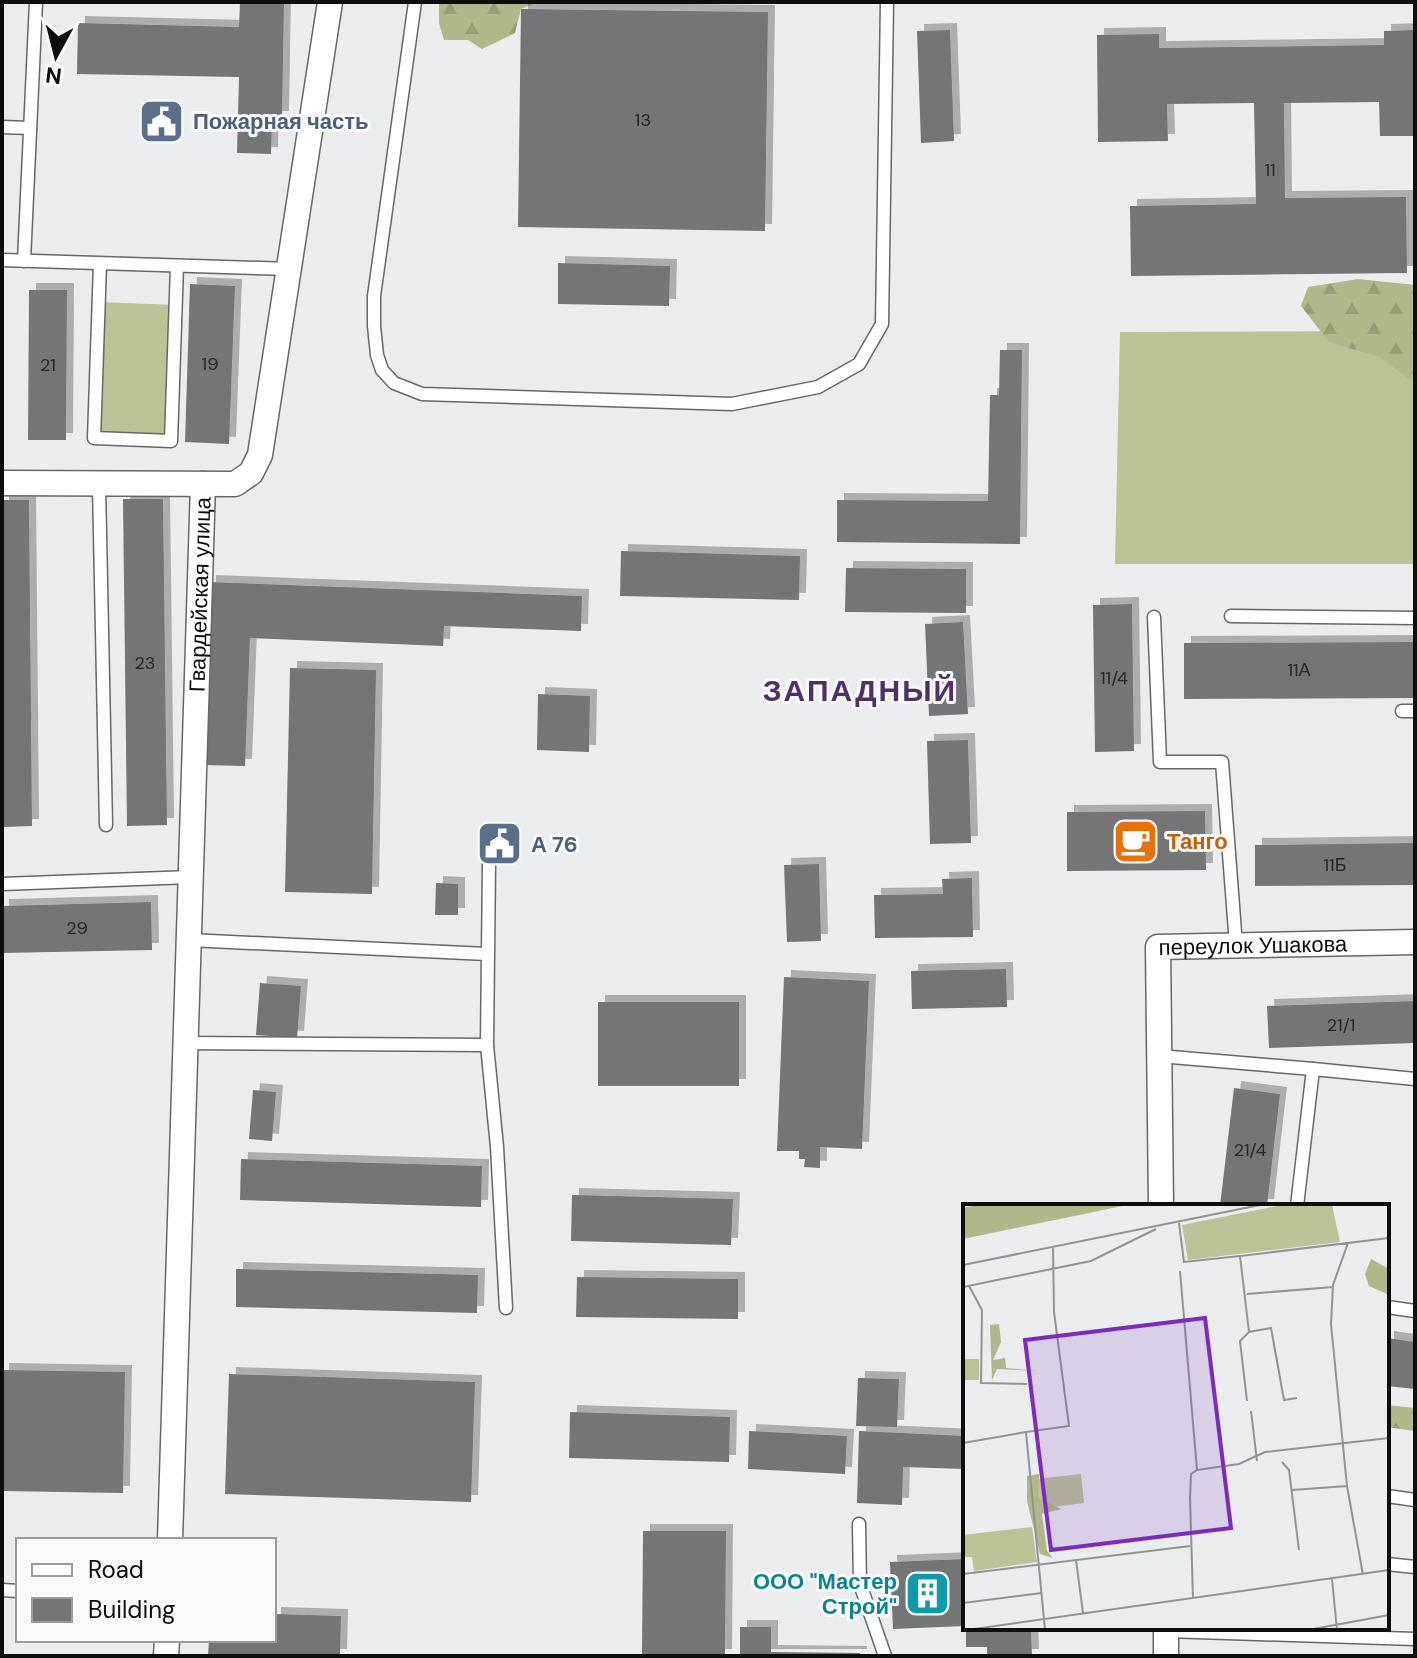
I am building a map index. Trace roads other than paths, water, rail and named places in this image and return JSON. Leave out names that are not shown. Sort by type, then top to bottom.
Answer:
[{"type":"street","name":"Гвардейская улица","points":[[170,1538],[203,484],[235,484],[251,473],[260,455],[330,2]]},
{"type":"street","points":[[2,483],[203,484]]},
{"type":"street","name":"переулок Ушакова","points":[[1161,1204],[1158,947],[1415,942]]},
{"type":"street","points":[[1166,1630],[1166,1656]]},
{"type":"lane","points":[[24,261],[36,2]]},
{"type":"lane","points":[[415,2],[374,296],[377,355],[382,370],[394,383],[422,394],[732,404],[818,387],[859,364],[882,324],[887,2]]},
{"type":"lane","points":[[2,127],[30,128]]},
{"type":"lane","points":[[2,260],[290,269]]},
{"type":"lane","points":[[100,264],[94,438],[171,441],[177,266]]},
{"type":"lane","points":[[99,485],[106,825]]},
{"type":"lane","points":[[1231,616],[1415,618]]},
{"type":"lane","points":[[1154,617],[1160,762],[1222,762],[1236,945]]},
{"type":"lane","points":[[489,863],[487,1045],[497,1147],[506,1308]]},
{"type":"lane","points":[[2,884],[191,877]]},
{"type":"lane","points":[[189,940],[487,954]]},
{"type":"lane","points":[[184,1043],[487,1045]]},
{"type":"lane","points":[[1159,1056],[1415,1079]]},
{"type":"lane","points":[[1297,1204],[1313,1069]]},
{"type":"lane","points":[[1389,1307],[1415,1311]]},
{"type":"lane","points":[[1389,1496],[1415,1500]]},
{"type":"lane","points":[[859,1524],[860,1584],[885,1656]]},
{"type":"lane","points":[[1389,1564],[1415,1567]]},
{"type":"lane","points":[[1166,1630],[1415,1639]]},
{"type":"place","name":"Пожарная часть","points":[[162,121]]},
{"type":"place","name":"Танго","points":[[1136,841]]},
{"type":"place","name":"А 76","points":[[500,844]]},
{"type":"place","name":"ООО \"Мастер Строй\"","points":[[928,1594]]},
{"type":"district","name":"ЗАПАДНЫЙ","points":[[860,691]]}]
